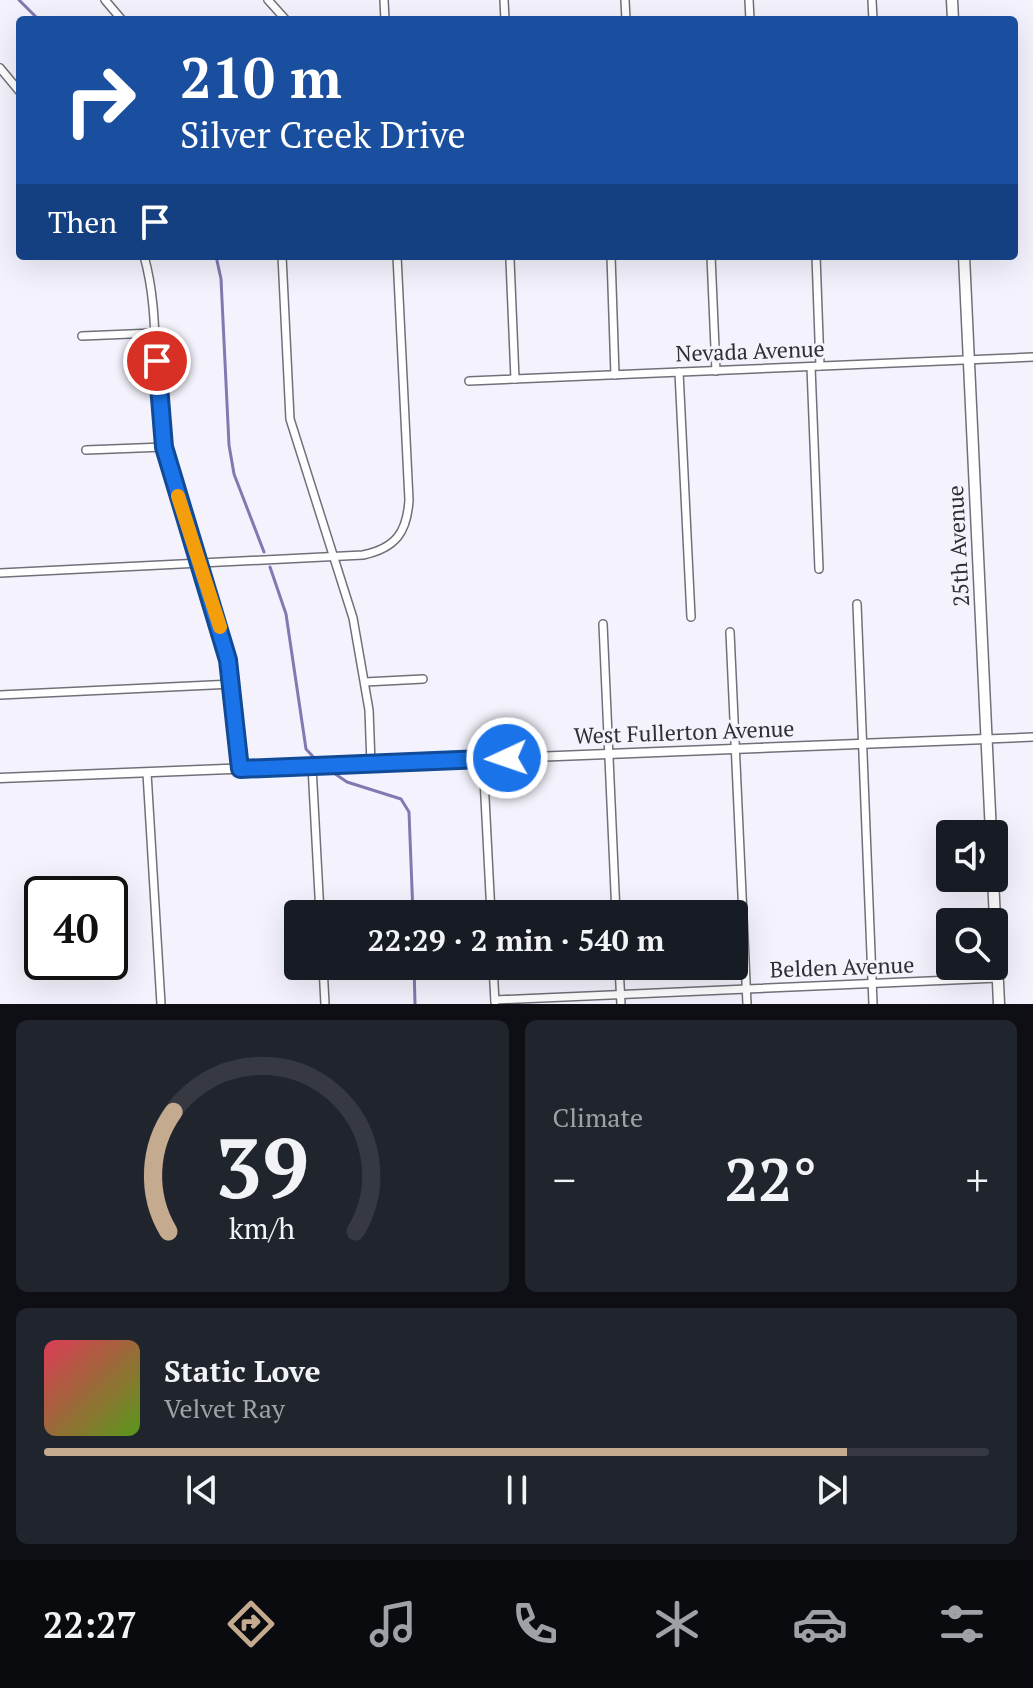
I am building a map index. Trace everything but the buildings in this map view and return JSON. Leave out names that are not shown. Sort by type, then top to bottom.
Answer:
[{"type":"main road","name":"25th Avenue","points":[[964,260],[990,820]]},
{"type":"main road","points":[[998,980],[999,1004]]},
{"type":"street","points":[[105,0],[119,16]]},
{"type":"street","points":[[268,0],[282,16]]},
{"type":"street","points":[[0,68],[16,87]]},
{"type":"street","points":[[145,260],[152,290],[164,447],[197,562],[223,637],[233,684],[240,769]]},
{"type":"street","points":[[282,260],[290,419],[353,618],[365,682],[371,764]]},
{"type":"street","points":[[0,573],[333,557],[363,555],[386,549],[402,534],[408,517],[397,260]]},
{"type":"street","points":[[510,260],[515,379]]},
{"type":"street","points":[[611,260],[615,375]]},
{"type":"street","points":[[711,260],[716,371]]},
{"type":"street","points":[[816,260],[820,366]]},
{"type":"street","points":[[82,336],[154,333]]},
{"type":"street","name":"Nevada Avenue","points":[[469,381],[1033,357]]},
{"type":"street","points":[[811,367],[819,569]]},
{"type":"street","points":[[679,372],[691,617]]},
{"type":"street","points":[[86,450],[164,447]]},
{"type":"street","points":[[857,604],[873,1004]]},
{"type":"street","points":[[603,624],[615,900]]},
{"type":"street","points":[[730,632],[747,1004]]},
{"type":"street","points":[[365,682],[423,679]]},
{"type":"street","points":[[0,695],[233,684]]},
{"type":"street","points":[[486,735],[483,759],[490,900]]},
{"type":"street","name":"West Fullerton Avenue","points":[[0,778],[1033,737]]},
{"type":"street","points":[[313,766],[319,900]]},
{"type":"street","points":[[147,773],[161,1004]]},
{"type":"street","points":[[324,980],[325,1004]]},
{"type":"street","points":[[494,980],[495,1002]]},
{"type":"street","name":"Belden Avenue","points":[[495,1002],[620,999],[746,989],[948,980]]},
{"type":"waterway","points":[[19,0],[35,16]]},
{"type":"waterway","points":[[217,260],[221,279],[229,445],[234,474],[264,552]]},
{"type":"waterway","points":[[270,567],[286,614],[306,749],[318,762]]},
{"type":"waterway","points":[[328,769],[347,782],[401,799],[409,812],[412,900]]},
{"type":"waterway","points":[[414,980],[415,1004]]},
{"type":"slow traffic","points":[[178,496],[220,627]]},
{"type":"route","points":[[157,361],[164,447],[197,562],[223,637],[233,684],[240,769],[507,758]]}]
